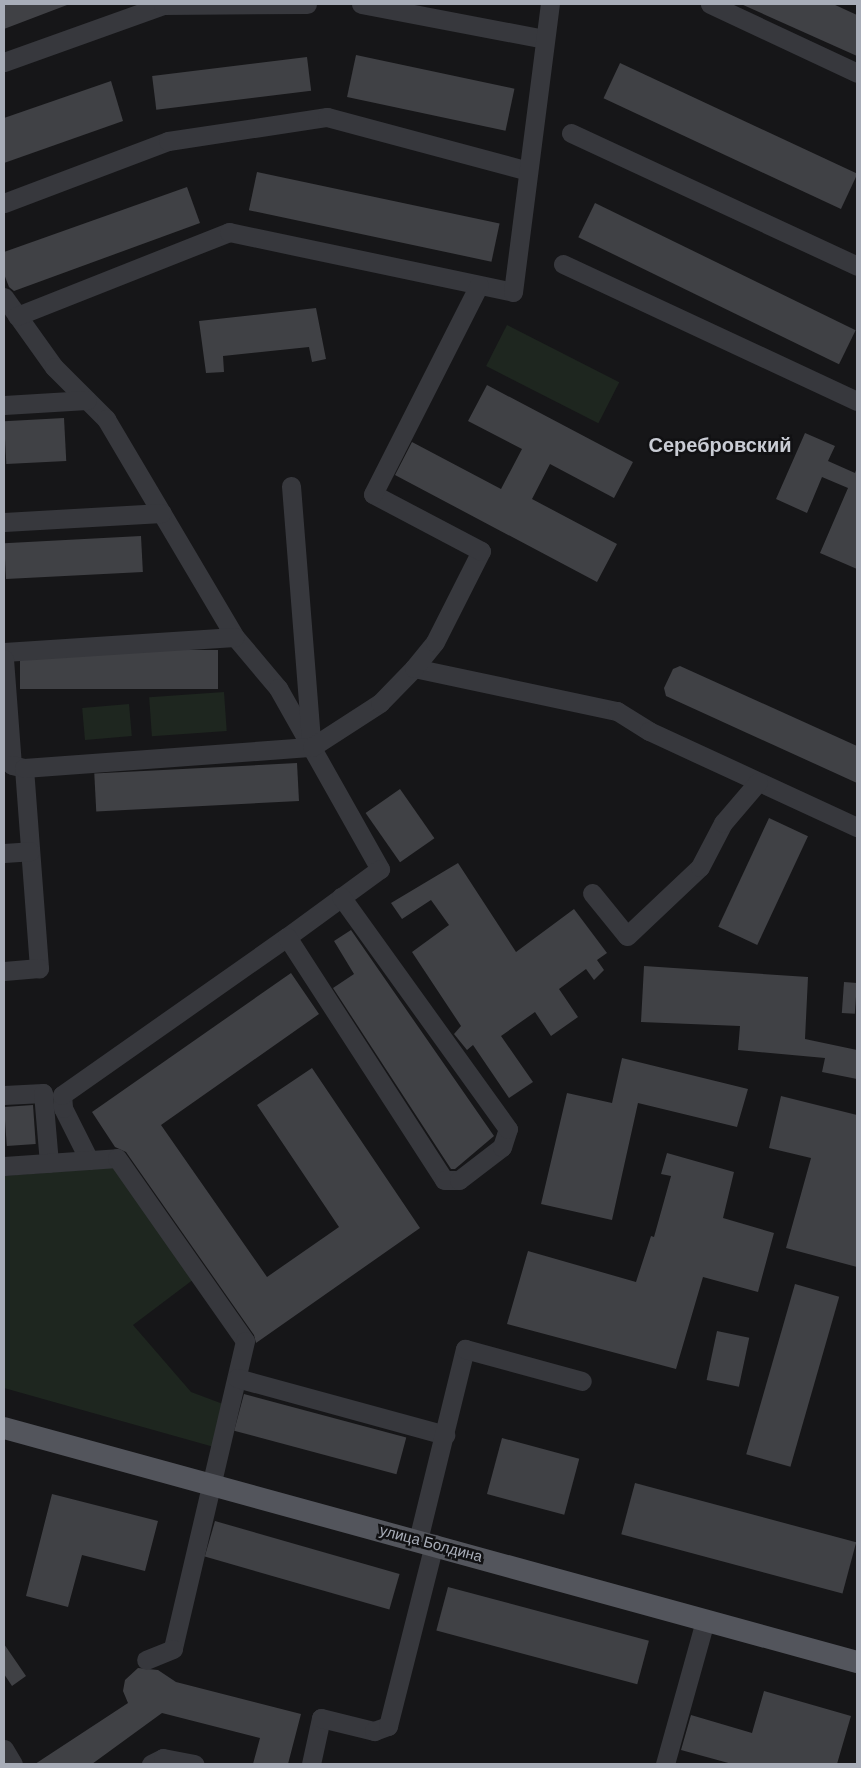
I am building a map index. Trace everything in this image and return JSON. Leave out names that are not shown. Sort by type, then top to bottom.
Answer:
[{"type":"main road","name":"улица Болдина","points":[[4,1428],[426,1542],[857,1662]]},
{"type":"street","points":[[4,62],[163,5],[307,4]]},
{"type":"street","points":[[361,4],[545,40]]},
{"type":"street","points":[[17,316],[229,232],[513,292],[550,4]]},
{"type":"street","points":[[710,4],[857,74]]},
{"type":"street","points":[[4,203],[168,141],[327,118],[528,171]]},
{"type":"street","points":[[571,133],[857,266]]},
{"type":"street","points":[[563,264],[857,401]]},
{"type":"street","points":[[4,659],[12,765],[24,768],[312,747],[380,703],[414,668],[435,642],[481,551],[373,494],[479,285]]},
{"type":"street","points":[[4,297],[54,367],[106,419],[235,637],[278,688],[380,869],[62,1095],[62,1108],[89,1160]]},
{"type":"street","points":[[4,405],[88,400]]},
{"type":"street","points":[[291,486],[312,747]]},
{"type":"street","points":[[4,522],[162,513]]},
{"type":"street","points":[[4,652],[235,637]]},
{"type":"street","points":[[414,668],[617,711],[649,731],[857,827]]},
{"type":"street","points":[[4,971],[39,968],[24,768]]},
{"type":"street","points":[[592,893],[626,936],[700,868],[724,823],[758,782]]},
{"type":"street","points":[[4,853],[30,851]]},
{"type":"street","points":[[287,936],[444,1180],[459,1180],[502,1147],[508,1129],[341,897]]},
{"type":"street","points":[[4,1095],[43,1093],[49,1163]]},
{"type":"street","points":[[4,1166],[117,1158],[245,1341],[213,1486],[172,1649],[146,1660]]},
{"type":"street","points":[[312,1764],[321,1718],[374,1731],[388,1726],[426,1542],[445,1435],[465,1350],[582,1381]]},
{"type":"street","points":[[237,1378],[445,1435]]},
{"type":"street","points":[[665,1764],[705,1621]]},
{"type":"street","points":[[4,1749],[13,1764]]},
{"type":"street","points":[[151,1764],[163,1758],[194,1764]]},
{"type":"shaded area","points":[[507,325],[619,382],[598,423],[486,366]]},
{"type":"shaded area","points":[[224,692],[227,731],[152,736],[149,697]]},
{"type":"shaded area","points":[[129,704],[132,736],[85,740],[82,708]]},
{"type":"shaded area","points":[[120,1167],[194,1279],[133,1325],[191,1392],[223,1404],[214,1447],[4,1388],[4,1176]]},
{"type":"building","points":[[4,4],[66,4],[67,5],[4,29]]},
{"type":"building","points":[[741,4],[833,4],[857,15],[857,56]]},
{"type":"building","points":[[356,55],[514,89],[506,131],[347,97]]},
{"type":"building","points":[[307,57],[311,91],[156,110],[152,76]]},
{"type":"building","points":[[620,63],[857,174],[841,209],[604,98]]},
{"type":"building","points":[[111,81],[123,121],[4,163],[4,118]]},
{"type":"building","points":[[257,172],[500,224],[491,262],[249,210]]},
{"type":"building","points":[[187,187],[200,223],[14,291],[9,287],[4,274],[4,252]]},
{"type":"building","points":[[595,203],[856,330],[839,364],[578,237]]},
{"type":"building","points":[[316,308],[326,359],[312,362],[309,347],[223,356],[224,372],[206,373],[199,321]]},
{"type":"building","points":[[487,385],[633,462],[614,498],[550,464],[532,499],[617,544],[597,582],[395,475],[412,442],[501,489],[522,449],[468,421]]},
{"type":"building","points":[[64,418],[66,461],[6,464],[4,421]]},
{"type":"building","points":[[805,433],[835,446],[828,461],[855,473],[857,467],[857,569],[820,553],[848,488],[822,477],[807,513],[776,499]]},
{"type":"building","points":[[141,536],[143,572],[6,579],[4,543]]},
{"type":"building","points":[[20,650],[218,650],[218,689],[20,689]]},
{"type":"building","points":[[680,666],[857,746],[857,783],[666,696],[664,688],[673,669]]},
{"type":"building","points":[[297,763],[299,801],[96,812],[94,774]]},
{"type":"building","points":[[400,789],[434,838],[400,862],[366,813]]},
{"type":"building","points":[[769,818],[808,836],[757,945],[718,927]]},
{"type":"building","points":[[458,863],[516,952],[574,909],[607,953],[597,960],[604,970],[594,980],[586,969],[559,989],[578,1017],[551,1036],[535,1012],[501,1036],[533,1082],[509,1098],[473,1045],[467,1050],[454,1034],[461,1026],[412,952],[449,925],[431,900],[402,919],[391,903]]},
{"type":"building","points":[[351,930],[494,1136],[455,1169],[451,1169],[333,988],[354,974],[334,941]]},
{"type":"building","points":[[644,966],[808,977],[805,1039],[857,1050],[857,1079],[822,1072],[825,1058],[738,1050],[740,1026],[641,1022]]},
{"type":"building","points":[[291,973],[319,1014],[161,1125],[267,1277],[339,1227],[257,1105],[312,1068],[420,1228],[256,1343],[254,1335],[126,1152],[115,1147],[92,1112]]},
{"type":"building","points":[[844,982],[857,983],[855,1014],[842,1013]]},
{"type":"building","points":[[622,1058],[748,1089],[737,1127],[638,1103],[612,1220],[541,1204],[567,1093],[612,1103]]},
{"type":"building","points":[[781,1096],[857,1115],[857,1267],[786,1248],[811,1158],[769,1148]]},
{"type":"building","points":[[33,1105],[36,1144],[7,1146],[4,1107]]},
{"type":"building","points":[[667,1153],[734,1172],[723,1218],[774,1233],[758,1292],[703,1277],[676,1369],[507,1324],[528,1251],[636,1282],[651,1236],[654,1237],[671,1176],[661,1174]]},
{"type":"building","points":[[795,1284],[839,1297],[790,1467],[746,1454]]},
{"type":"building","points":[[717,1331],[749,1338],[739,1387],[707,1380]]},
{"type":"building","points":[[244,1394],[406,1437],[396,1474],[234,1431]]},
{"type":"building","points":[[502,1438],[579,1459],[564,1515],[487,1494]]},
{"type":"building","points":[[635,1483],[856,1542],[842,1593],[621,1534]]},
{"type":"building","points":[[52,1494],[158,1521],[145,1571],[82,1555],[68,1607],[26,1596]]},
{"type":"building","points":[[215,1521],[400,1574],[389,1609],[205,1557]]},
{"type":"building","points":[[448,1587],[649,1641],[637,1684],[436,1630]]},
{"type":"building","points":[[4,1644],[26,1676],[12,1686],[4,1674]]},
{"type":"building","points":[[138,1668],[158,1670],[176,1682],[301,1714],[288,1764],[253,1764],[260,1738],[162,1713],[92,1764],[35,1764],[128,1703],[123,1691],[125,1680]]},
{"type":"building","points":[[764,1691],[851,1716],[837,1764],[732,1764],[681,1750],[691,1715],[752,1733]]},
{"type":"district","name":"Серебровский","points":[[720,445]]}]
